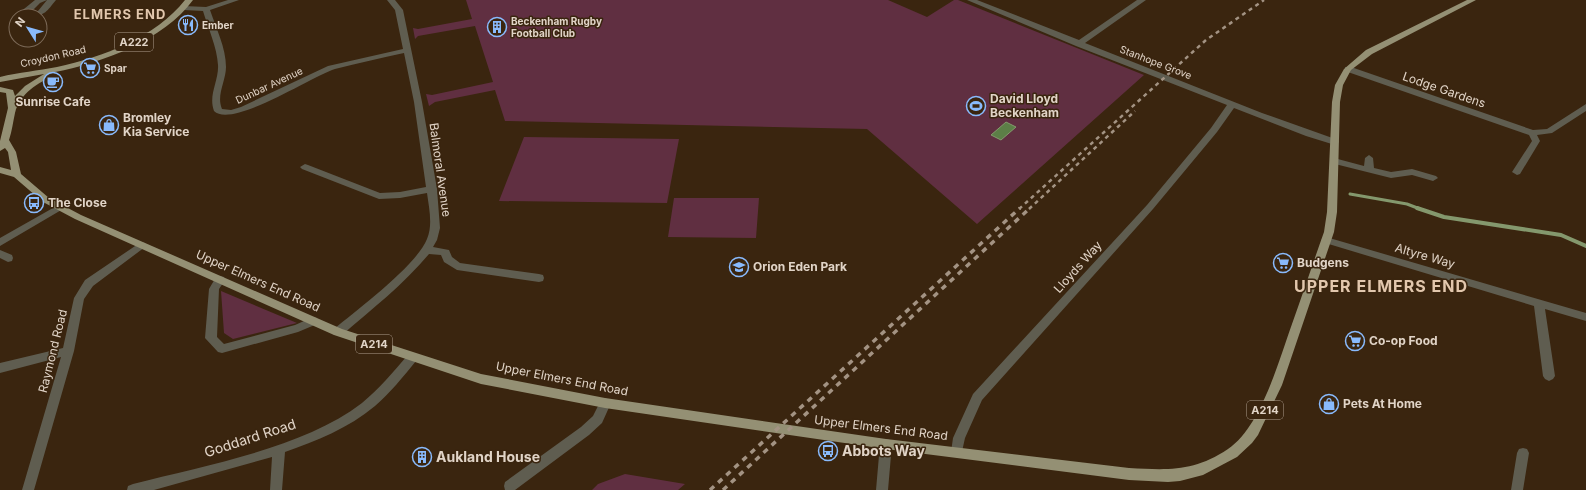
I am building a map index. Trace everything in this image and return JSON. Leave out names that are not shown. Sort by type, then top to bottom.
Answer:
[{"type":"main road","name":"Croydon Road","points":[[0,80],[77,64],[138,40],[162,25],[184,8],[189,0]]},
{"type":"main road","name":"Upper Elmers End Road","points":[[17,175],[46,200],[78,217],[338,332],[412,358],[481,378],[605,403],[886,444],[1153,475],[1180,475],[1223,459],[1248,439],[1260,420],[1289,350],[1311,280],[1326,240],[1332,212],[1337,94],[1340,82],[1348,69],[1356,61],[1377,47],[1472,0]]},
{"type":"main road","points":[[12,107],[24,91],[36,81],[77,64]]},
{"type":"main road","points":[[0,89],[10,92],[12,107],[3,144],[12,152],[17,175],[0,170]]},
{"type":"main road","points":[[0,155],[12,152]]},
{"type":"street","points":[[30,8],[38,1],[43,0]]},
{"type":"street","points":[[45,8],[51,0]]},
{"type":"street","points":[[184,8],[206,9],[235,0]]},
{"type":"street","name":"Balmoral Avenue","points":[[338,332],[409,269],[426,250],[432,240],[435,224],[432,189],[418,102],[399,10],[391,0]]},
{"type":"street","name":"Stanhope Grove","points":[[971,0],[1308,134],[1335,142]]},
{"type":"street","points":[[1080,44],[1109,21],[1142,0]]},
{"type":"street","name":"Dunbar Avenue","points":[[206,9],[222,66],[217,88],[216,106],[218,111],[222,113],[244,109],[331,68],[407,50]]},
{"type":"street","name":"Lodge Gardens","points":[[1348,69],[1532,133]]},
{"type":"street","name":"Lloyds Way","points":[[957,452],[959,438],[977,397],[1150,207],[1214,130],[1232,104]]},
{"type":"street","points":[[1517,172],[1536,141],[1532,133],[1549,131],[1586,107]]},
{"type":"street","points":[[1369,158],[1369,170]]},
{"type":"street","points":[[1334,161],[1391,175],[1412,172],[1433,178]]},
{"type":"street","points":[[305,167],[379,196],[400,195],[432,189]]},
{"type":"street","points":[[0,243],[60,207]]},
{"type":"street","name":"Altyre Way","points":[[1326,240],[1586,317]]},
{"type":"street","name":"Raymond Road","points":[[28,490],[68,351],[79,298],[89,283],[141,245]]},
{"type":"street","points":[[426,250],[445,252],[448,259],[458,266],[538,278]]},
{"type":"street","points":[[220,280],[214,289],[211,338],[222,349],[298,328],[313,321]]},
{"type":"street","points":[[1539,303],[1549,376]]},
{"type":"street","points":[[0,368],[68,351]]},
{"type":"street","name":"Goddard Road","points":[[138,489],[279,449],[344,421],[365,407],[383,392],[412,358]]},
{"type":"street","points":[[510,486],[585,431],[598,418],[605,403]]},
{"type":"street","points":[[882,490],[886,444]]},
{"type":"street","points":[[276,490],[279,449]]},
{"type":"street","points":[[1517,490],[1523,453]]},
{"type":"shaded area","points":[[466,0],[888,0],[927,17],[954,0],[958,0],[1144,75],[977,224],[867,129],[505,121],[495,90],[435,102],[429,106],[426,94],[432,95],[493,82],[475,26],[418,36],[415,39],[413,28],[418,29],[472,19]]},
{"type":"shaded area","points":[[1006,122],[1016,127],[1001,140],[991,135]]},
{"type":"shaded area","points":[[524,137],[679,139],[667,203],[499,201]]},
{"type":"shaded area","points":[[674,198],[759,198],[756,238],[668,237]]},
{"type":"shaded area","points":[[221,291],[297,323],[233,339],[224,333]]},
{"type":"shaded area","points":[[625,474],[685,484],[678,490],[592,490],[598,484]]},
{"type":"waterway","points":[[1350,194],[1407,204],[1420,209]]},
{"type":"waterway","points":[[1420,209],[1444,217],[1561,235],[1586,246]]},
{"type":"railway","points":[[1019,209],[1206,40],[1264,0]]},
{"type":"railway","points":[[1029,209],[1135,111]]},
{"type":"railway","points":[[710,490],[1020,208]]},
{"type":"railway","points":[[723,490],[1030,208]]},
{"type":"place","name":"Ember","points":[[188,25]]},
{"type":"place","name":"Beckenham Rugby Football Club","points":[[497,27]]},
{"type":"place","name":"Spar","points":[[90,68]]},
{"type":"place","name":"Sunrise Cafe","points":[[53,82]]},
{"type":"place","name":"David Lloyd Beckenham","points":[[976,106]]},
{"type":"place","name":"Bromley Kia Service","points":[[109,125]]},
{"type":"place","name":"The Close","points":[[34,203]]},
{"type":"place","name":"Budgens","points":[[1283,263]]},
{"type":"place","name":"Orion Eden Park","points":[[739,267]]},
{"type":"place","name":"Co-op Food","points":[[1355,341]]},
{"type":"place","name":"Pets At Home","points":[[1329,404]]},
{"type":"place","name":"Abbots Way","points":[[828,451]]},
{"type":"place","name":"Aukland House","points":[[422,457]]},
{"type":"district","name":"ELMERS END","points":[[120,14]]},
{"type":"district","name":"UPPER ELMERS END","points":[[1381,286]]}]
